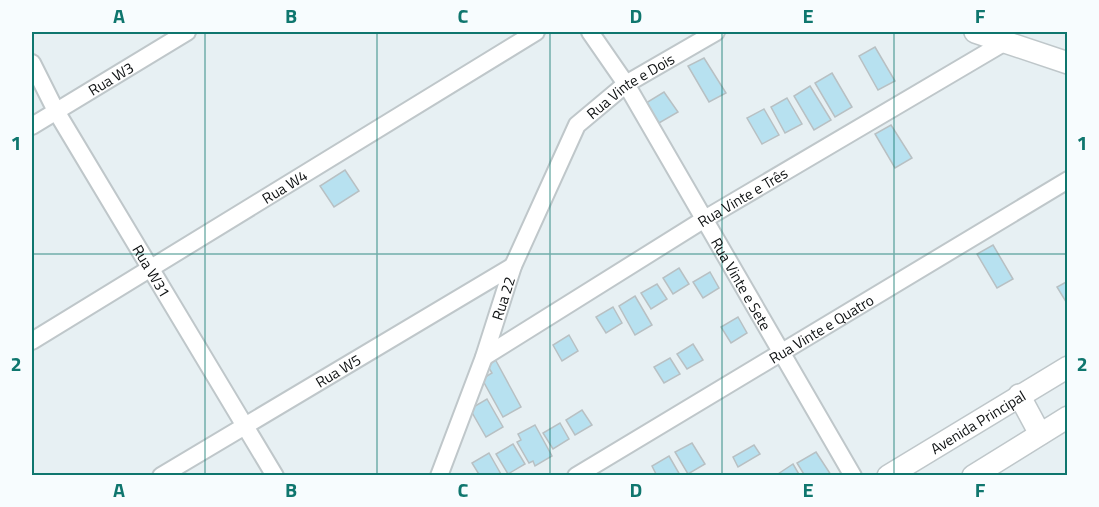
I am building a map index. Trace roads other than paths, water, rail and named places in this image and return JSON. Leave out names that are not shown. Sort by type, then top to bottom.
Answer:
[{"type":"street","name":"Rua W3","points":[[32,126],[188,32]]},
{"type":"street","name":"Rua W4","points":[[32,341],[153,269],[536,32]]},
{"type":"street","name":"Rua Vinte e Sete","points":[[590,32],[626,84],[853,476]]},
{"type":"street","name":"Rua Vinte e Dois","points":[[577,125],[626,84],[716,32]]},
{"type":"street","points":[[975,32],[1068,63]]},
{"type":"street","name":"Rua Vinte e Três","points":[[484,357],[703,220],[1005,42]]},
{"type":"street","name":"Rua W31","points":[[32,63],[57,111],[275,476]]},
{"type":"street","name":"Rua 22","points":[[440,476],[484,357],[513,266],[577,125]]},
{"type":"street","name":"Rua Vinte e Quatro","points":[[576,476],[1068,180]]},
{"type":"street","name":"Rua W5","points":[[161,476],[244,424],[513,266]]},
{"type":"street","name":"Avenida Principal","points":[[888,476],[1068,367]]},
{"type":"street","points":[[1019,395],[1040,434]]},
{"type":"street","points":[[973,476],[1068,417]]}]
